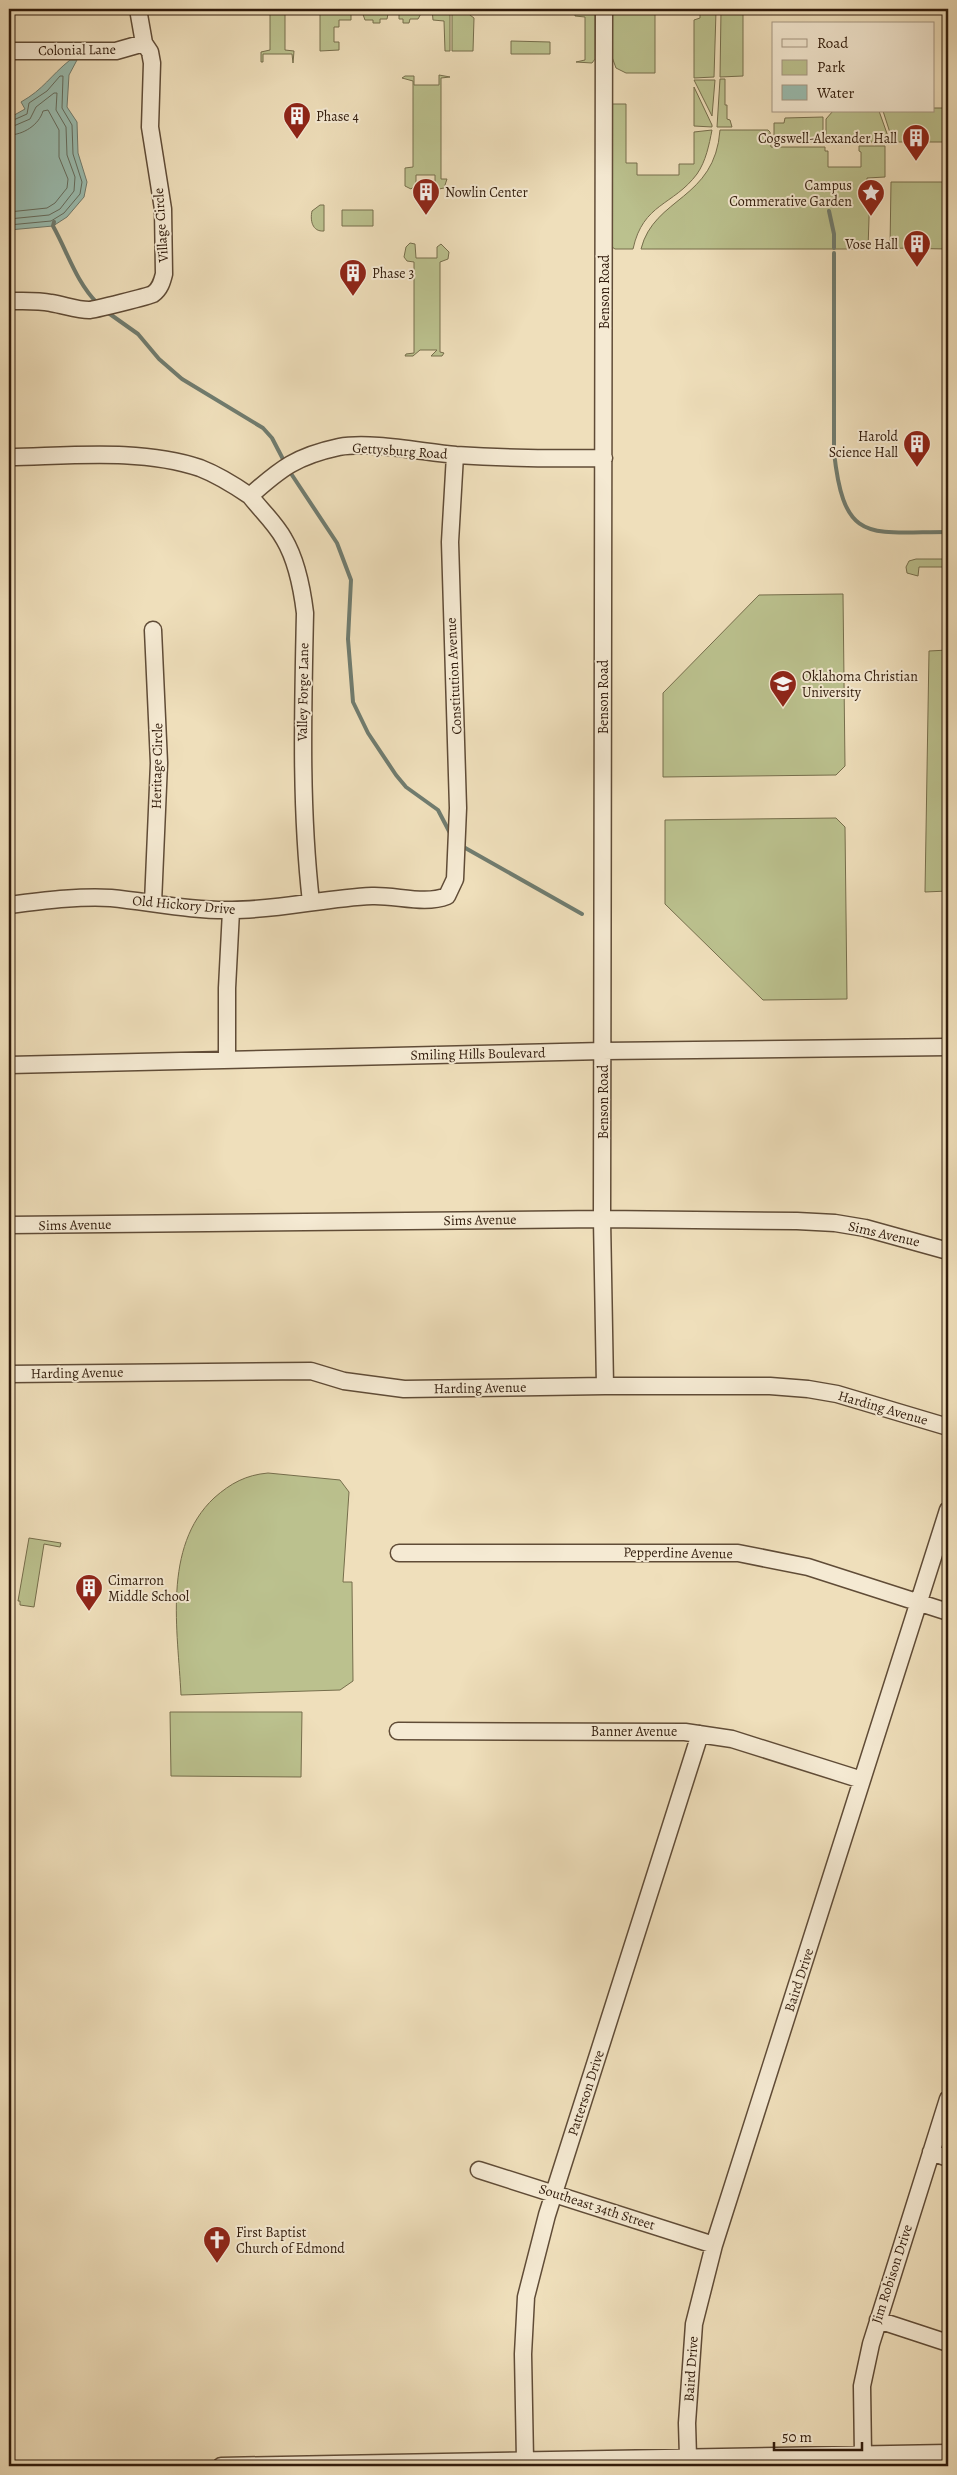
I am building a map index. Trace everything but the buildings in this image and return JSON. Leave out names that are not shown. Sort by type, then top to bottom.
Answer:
[{"type":"street","name":"Village Circle","points":[[9,301],[49,302],[79,310],[95,310],[122,301],[145,298],[159,289],[164,274],[163,209],[150,127],[152,63],[150,52],[144,43],[138,9]]},
{"type":"street","name":"Benson Road","points":[[604,9],[602,1218],[605,1386]]},
{"type":"street","name":"Colonial Lane","points":[[9,51],[116,50],[144,43]]},
{"type":"street","name":"Gettysburg Road","points":[[250,496],[279,470],[317,453],[341,447],[370,446],[455,455],[523,459],[604,458]]},
{"type":"street","name":"Constitution Avenue","points":[[447,896],[455,880],[458,808],[450,542],[455,455]]},
{"type":"street","points":[[9,457],[106,456],[165,459],[201,468],[229,482],[250,496]]},
{"type":"street","name":"Valley Forge Lane","points":[[250,496],[284,539],[299,576],[303,594],[305,613],[302,760],[311,902]]},
{"type":"street","name":"Heritage Circle","points":[[153,630],[159,764],[153,902]]},
{"type":"street","name":"Old Hickory Drive","points":[[9,905],[83,898],[108,898],[231,910],[273,908],[374,896],[435,899],[447,896]]},
{"type":"street","points":[[227,1058],[227,988],[231,910]]},
{"type":"street","name":"Smiling Hills Boulevard","points":[[9,1065],[227,1058],[948,1047]]},
{"type":"street","name":"Sims Avenue","points":[[9,1225],[602,1218],[835,1223],[914,1240],[948,1251]]},
{"type":"street","name":"Harding Avenue","points":[[9,1374],[312,1371],[344,1381],[404,1389],[770,1386],[808,1389],[837,1394],[948,1427]]},
{"type":"street","name":"Baird Drive","points":[[688,2457],[687,2423],[694,2324],[714,2245],[948,1510]]},
{"type":"street","name":"Pepperdine Avenue","points":[[399,1553],[738,1553],[808,1567],[948,1612]]},
{"type":"street","name":"Banner Avenue","points":[[398,1731],[671,1731],[700,1734],[732,1739],[862,1780]]},
{"type":"street","name":"Patterson Drive","points":[[525,2460],[523,2354],[529,2278],[700,1734]]},
{"type":"street","name":"Jim Robison Drive","points":[[863,2455],[862,2386],[878,2320],[948,2099]]},
{"type":"street","points":[[931,2152],[948,2158]]},
{"type":"street","name":"Southeast 34th Street","points":[[479,2170],[714,2245]]},
{"type":"street","points":[[878,2320],[948,2343]]},
{"type":"street","points":[[221,2466],[688,2457],[784,2461],[863,2455],[948,2453]]},
{"type":"green space","points":[[270,9],[285,9],[285,50],[294,51],[293,63],[292,54],[263,54],[263,62],[261,62],[261,52],[270,50]]},
{"type":"green space","points":[[320,9],[351,9],[351,20],[339,20],[339,27],[334,27],[334,42],[339,42],[339,50],[320,51]]},
{"type":"green space","points":[[361,9],[389,9],[387,19],[380,19],[380,23],[373,23],[373,20],[365,20]]},
{"type":"green space","points":[[429,9],[423,10],[418,19],[410,19],[409,23],[403,23],[403,19],[399,19],[399,10],[392,10]]},
{"type":"green space","points":[[432,9],[450,9],[450,51],[445,51],[444,21],[433,20]]},
{"type":"green space","points":[[452,9],[462,9],[474,18],[473,51],[452,51]]},
{"type":"green space","points":[[575,9],[595,9],[595,59],[592,63],[576,62],[585,60],[585,17],[575,16]]},
{"type":"green space","points":[[612,9],[655,9],[655,73],[626,73],[616,68],[612,57]]},
{"type":"green space","points":[[743,10],[743,76],[720,77],[721,11]]},
{"type":"green space","points":[[700,11],[716,11],[714,77],[694,78],[694,20],[700,18]]},
{"type":"green space","points":[[511,41],[550,42],[550,54],[511,54]]},
{"type":"green space","points":[[439,75],[450,77],[441,78],[441,179],[447,179],[444,188],[439,189],[435,184],[435,175],[416,175],[416,184],[411,189],[405,186],[405,168],[413,167],[413,81],[402,78],[414,76],[414,85],[439,85]]},
{"type":"green space","points":[[720,79],[725,79],[727,119],[730,120],[732,127],[717,127]]},
{"type":"green space","points":[[694,80],[715,80],[712,116]]},
{"type":"green space","points":[[694,87],[712,125],[712,127],[694,126]]},
{"type":"green space","points":[[612,104],[626,104],[626,163],[637,163],[637,175],[679,175],[679,164],[694,164],[694,132],[712,130],[705,158],[697,174],[688,185],[651,213],[638,234],[633,249],[615,249],[612,247]]},
{"type":"green space","points":[[934,108],[948,108],[948,142],[893,142],[883,112],[934,112]]},
{"type":"green space","points":[[832,112],[879,112],[890,142],[826,142],[826,119]]},
{"type":"green space","points":[[823,117],[823,142],[774,142],[774,123],[784,123],[785,118]]},
{"type":"green space","points":[[720,130],[768,130],[770,132],[771,147],[825,147],[825,151],[828,151],[828,167],[861,167],[859,146],[885,146],[885,177],[867,178],[867,188],[870,188],[868,249],[641,249],[648,232],[658,218],[696,185],[707,171],[716,153]]},
{"type":"green space","points":[[891,182],[948,182],[948,249],[890,248]]},
{"type":"green space","points":[[320,205],[324,205],[324,231],[317,230],[314,227],[311,218],[312,211]]},
{"type":"green space","points":[[342,210],[373,210],[373,226],[342,226]]},
{"type":"green space","points":[[410,243],[415,244],[416,258],[437,258],[437,247],[441,244],[449,252],[448,259],[440,262],[440,352],[444,353],[442,356],[431,356],[437,350],[420,350],[413,356],[405,356],[406,354],[414,353],[414,262],[407,261],[404,257],[406,247]]},
{"type":"green space","points":[[916,559],[948,559],[948,567],[919,567],[918,576],[907,573],[906,567],[909,561]]},
{"type":"green space","points":[[843,594],[845,766],[836,775],[663,777],[663,693],[759,595]]},
{"type":"green space","points":[[948,650],[948,891],[925,892],[929,651]]},
{"type":"green space","points":[[836,818],[845,827],[847,999],[763,1000],[665,904],[665,820]]},
{"type":"green space","points":[[268,1473],[340,1480],[349,1492],[343,1582],[352,1582],[353,1681],[340,1690],[181,1695],[176,1617],[180,1565],[186,1540],[198,1518],[220,1493],[246,1478]]},
{"type":"green space","points":[[29,1538],[61,1543],[60,1547],[44,1544],[34,1607],[20,1605],[20,1601],[18,1601]]},
{"type":"green space","points":[[170,1712],[302,1712],[301,1777],[171,1776]]},
{"type":"water","points":[[70,60],[77,60],[69,75],[67,107],[77,122],[78,153],[87,182],[84,197],[67,217],[53,226],[9,230],[9,118],[25,109],[21,102],[36,92]]},
{"type":"waterway","points":[[829,211],[834,234],[834,248]]},
{"type":"waterway","points":[[54,222],[53,226],[78,277],[98,304]]},
{"type":"waterway","points":[[834,253],[834,452],[845,504],[854,518],[865,527],[898,533],[948,532]]},
{"type":"waterway","points":[[107,312],[138,334],[159,359],[182,379],[263,428],[272,438],[285,463]]},
{"type":"waterway","points":[[288,469],[337,543],[351,580],[348,639],[353,702],[368,733],[396,775],[406,787],[438,810],[451,835]]},
{"type":"waterway","points":[[460,845],[582,914]]},
{"type":"place","name":"Phase 4","points":[[297,140]]},
{"type":"place","name":"Cogswell-Alexander Hall","points":[[916,162]]},
{"type":"place","name":"Nowlin Center","points":[[426,216]]},
{"type":"place","name":"Campus Commerative Garden","points":[[871,217]]},
{"type":"place","name":"Vose Hall","points":[[917,268]]},
{"type":"place","name":"Phase 3","points":[[353,297]]},
{"type":"place","name":"Harold Science Hall","points":[[917,468]]},
{"type":"place","name":"Oklahoma Christian University","points":[[783,708]]},
{"type":"place","name":"Cimarron Middle School","points":[[89,1612]]},
{"type":"place","name":"First Baptist Church of Edmond","points":[[217,2264]]}]
